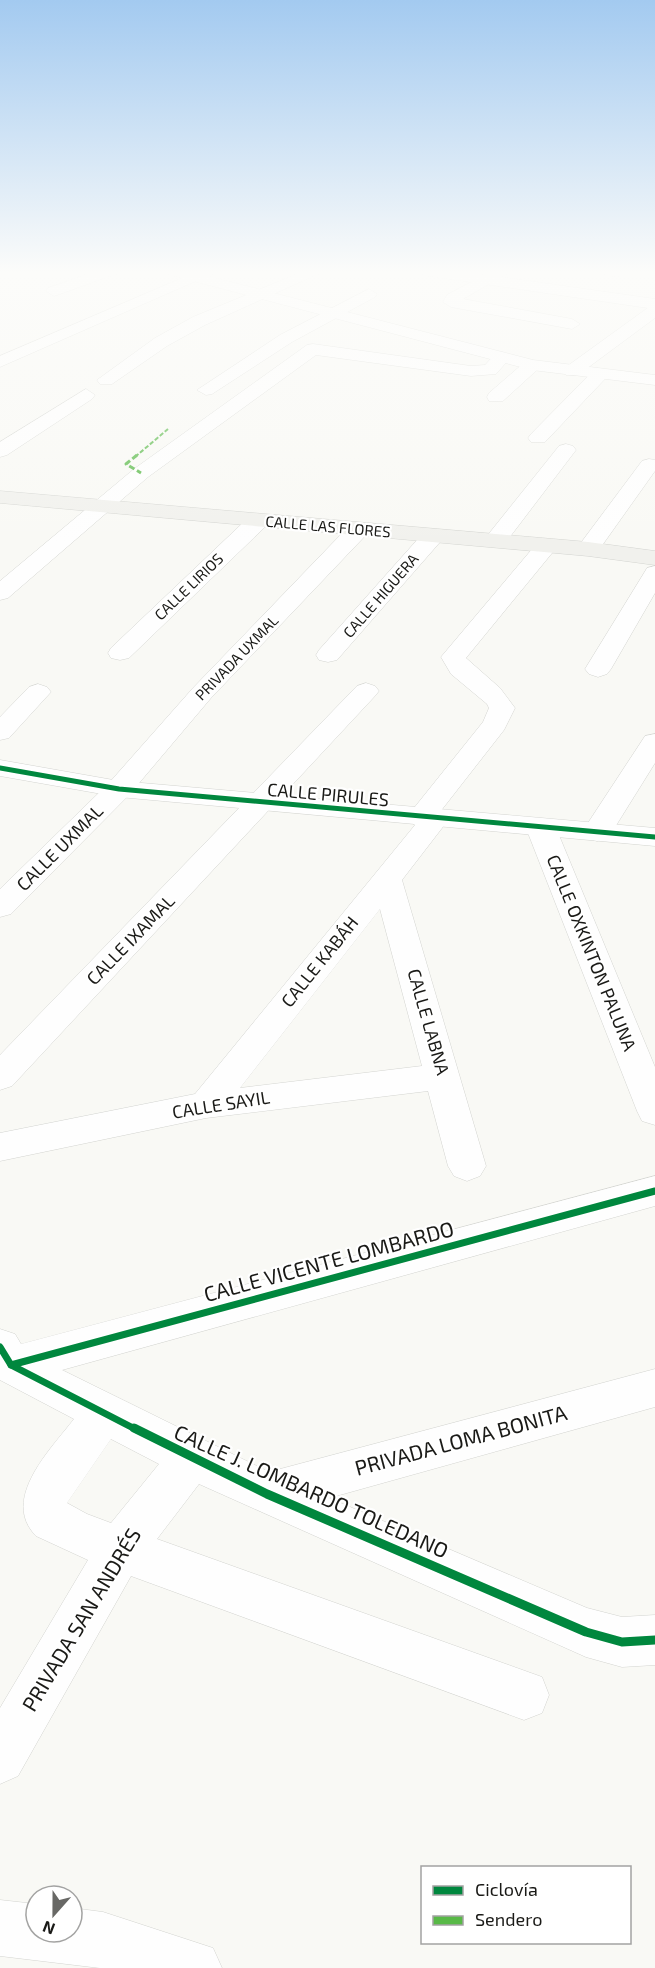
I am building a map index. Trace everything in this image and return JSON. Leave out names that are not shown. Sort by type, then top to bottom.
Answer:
[{"type":"main road","name":"CALLE LAS FLORES","points":[[0,497],[101,505],[257,522],[588,549],[655,558]]},
{"type":"street","points":[[106,380],[132,362]]},
{"type":"street","points":[[206,390],[248,362]]},
{"type":"street","points":[[0,593],[141,473],[295,362]]},
{"type":"street","points":[[405,362],[471,371],[490,370],[498,362]]},
{"type":"street","points":[[520,362],[599,375],[655,380]]},
{"type":"street","points":[[572,371],[584,362]]},
{"type":"street","points":[[496,397],[532,365]]},
{"type":"street","points":[[538,438],[599,375]]},
{"type":"street","points":[[0,451],[86,395]]},
{"type":"street","points":[[495,541],[566,450]]},
{"type":"street","points":[[588,549],[649,465]]},
{"type":"street","name":"CALLE LIRIOS","points":[[120,653],[257,522]]},
{"type":"street","name":"PRIVADA UXMAL","points":[[119,789],[202,693],[358,530]]},
{"type":"street","name":"CALLE HIGUERA","points":[[328,656],[434,536]]},
{"type":"street","name":"CALLE KABÁH","points":[[206,1105],[387,879],[495,724],[502,708],[497,697],[458,668],[453,657],[546,547]]},
{"type":"street","points":[[598,669],[655,573]]},
{"type":"street","name":"CALLE IXAMAL","points":[[0,1077],[366,691]]},
{"type":"street","points":[[0,732],[38,692]]},
{"type":"street","points":[[597,832],[655,742]]},
{"type":"street","name":"CALLE PIRULES","points":[[0,768],[119,789],[261,804],[655,837]]},
{"type":"street","name":"CALLE UXMAL","points":[[0,907],[119,789]]},
{"type":"street","name":"CALLE OXKINTON PALUNA","points":[[541,828],[655,1111]]},
{"type":"street","name":"CALLE LABNA","points":[[387,879],[467,1166]]},
{"type":"street","name":"CALLE SAYIL","points":[[0,1147],[206,1105],[443,1076]]},
{"type":"street","name":"CALLE VICENTE LOMBARDO","points":[[6,1356],[655,1191]]},
{"type":"street","name":"CALLE J. LOMBARDO TOLEDANO","points":[[6,1356],[103,1414],[267,1494],[586,1632],[639,1641]]},
{"type":"street","name":"PRIVADA LOMA BONITA","points":[[267,1494],[655,1388]]},
{"type":"street","points":[[103,1414],[49,1488],[44,1502],[46,1514],[56,1523],[120,1549],[524,1695]]},
{"type":"street","name":"PRIVADA SAN ANDRÉS","points":[[0,1758],[120,1549],[192,1458]]},
{"type":"street","points":[[0,1928],[24,1931]]},
{"type":"street","points":[[84,1938],[103,1940],[192,1968]]},
{"type":"marked path","points":[[141,473],[126,464],[168,429]]},
{"type":"cycle path","points":[[0,768],[119,789],[655,837]]},
{"type":"cycle path","points":[[11,1365],[655,1191]]},
{"type":"cycle path","points":[[0,1347],[11,1365],[267,1494],[586,1632],[622,1642],[655,1640]]}]
